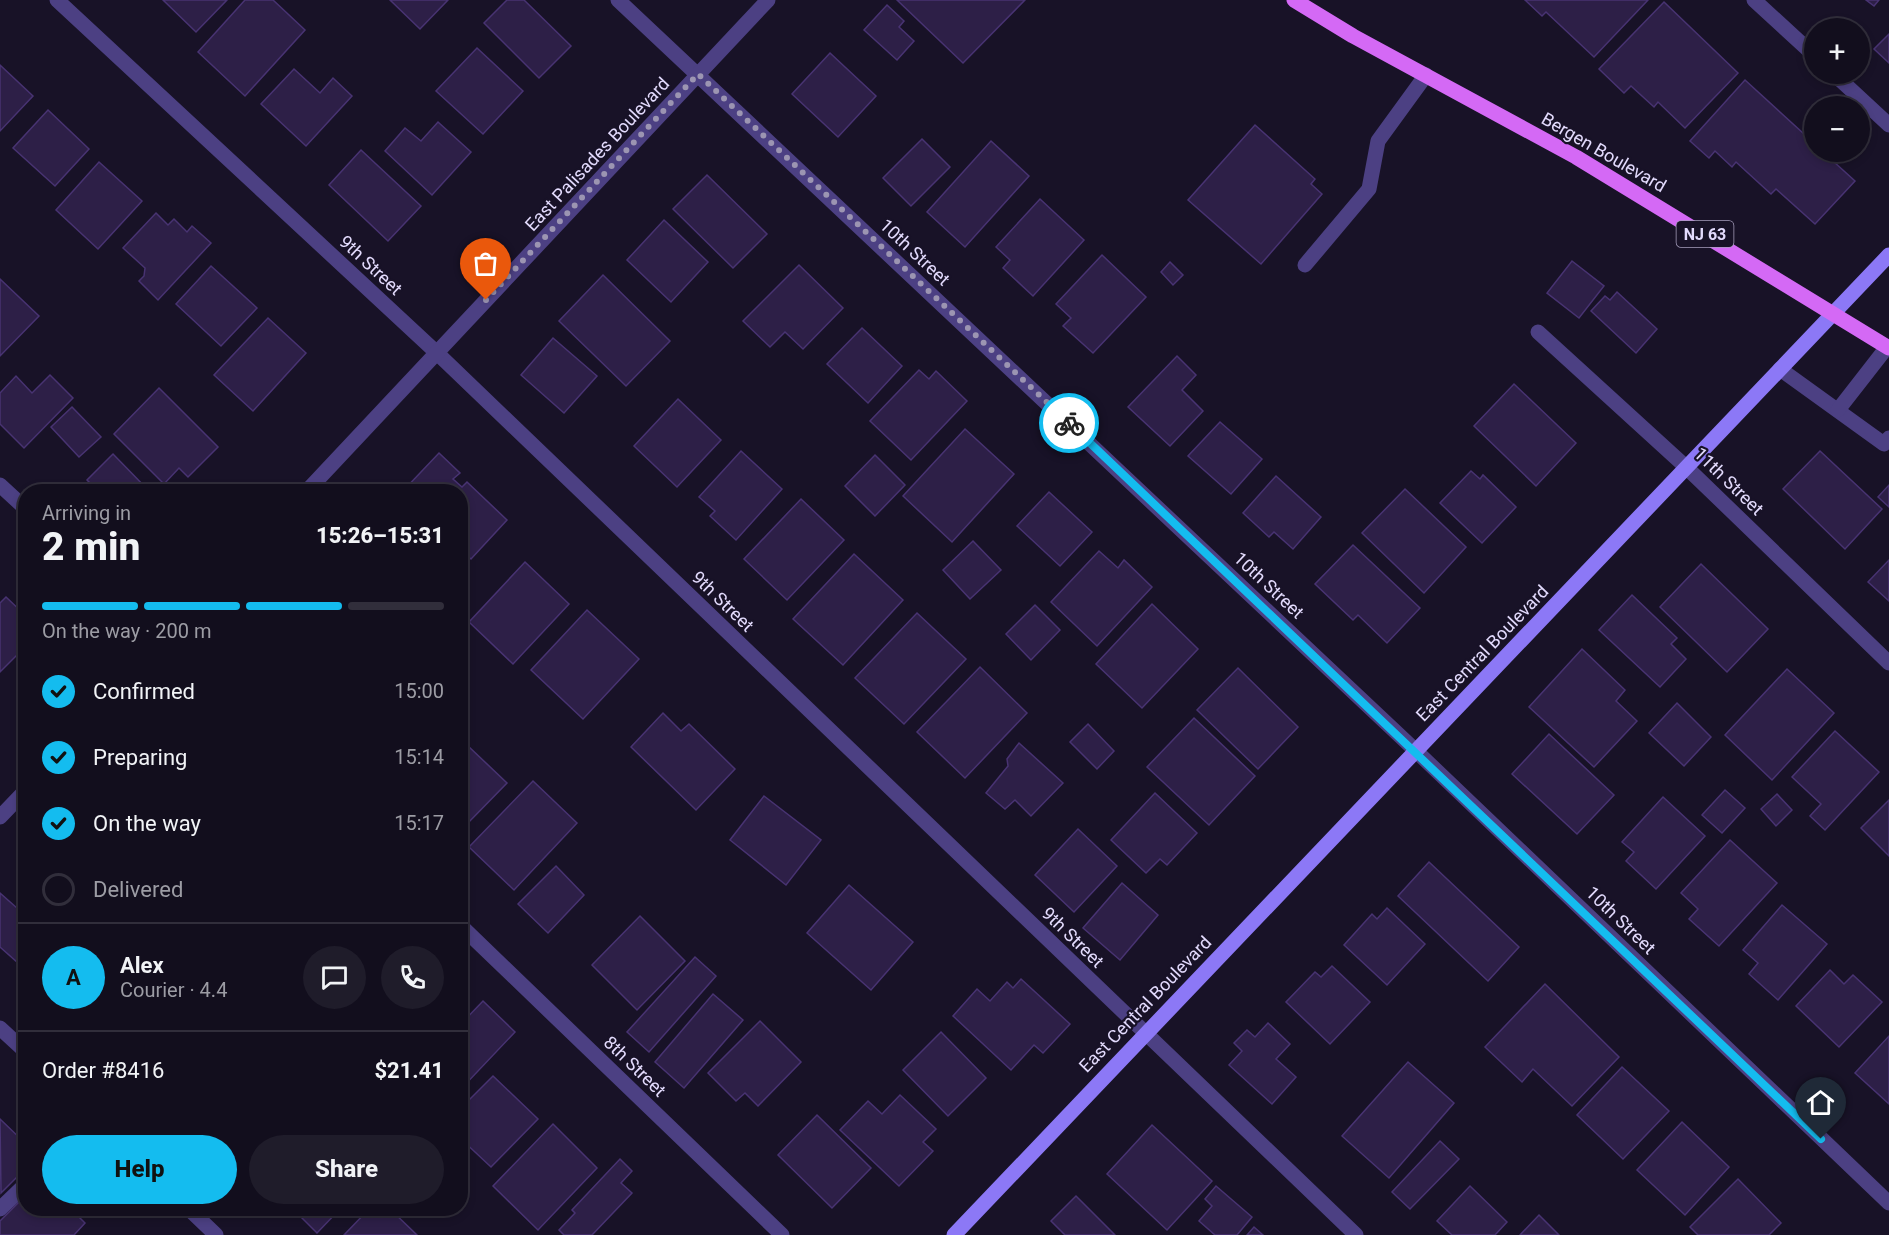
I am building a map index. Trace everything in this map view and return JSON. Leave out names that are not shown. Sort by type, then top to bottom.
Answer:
[{"type":"main road","name":"Bergen Boulevard","points":[[1294,0],[1576,157],[1834,312],[1888,348]]},
{"type":"main road","name":"East Central Boulevard","points":[[954,1235],[1144,1033],[1889,255]]},
{"type":"street","name":"9th Street","points":[[57,0],[437,353],[1356,1235]]},
{"type":"street","name":"10th Street","points":[[618,0],[1416,751],[1889,1203]]},
{"type":"street","name":"East Palisades Boulevard","points":[[314,484],[768,0]]},
{"type":"street","points":[[1754,0],[1804,46]]},
{"type":"street","points":[[1305,265],[1369,189],[1378,141],[1426,75]]},
{"type":"street","points":[[1845,84],[1889,125]]},
{"type":"street","name":"11th Street","points":[[1538,332],[1686,467],[1889,663]]},
{"type":"street","points":[[1838,410],[1888,348]]},
{"type":"street","points":[[1780,369],[1884,444],[1889,438]]},
{"type":"street","points":[[0,485],[18,502]]},
{"type":"street","points":[[0,817],[18,798]]},
{"type":"street","name":"8th Street","points":[[468,933],[782,1235]]},
{"type":"street","points":[[0,1028],[18,1045]]},
{"type":"street","points":[[0,1209],[18,1192]]},
{"type":"street","points":[[196,1216],[216,1235]]},
{"type":"building","points":[[163,0],[227,0],[196,32]]},
{"type":"building","points":[[245,0],[273,0],[305,30],[245,96],[198,52]]},
{"type":"building","points":[[390,0],[448,0],[420,29]]},
{"type":"building","points":[[507,0],[524,0],[571,46],[539,78],[484,23]]},
{"type":"building","points":[[897,0],[1025,0],[963,63]]},
{"type":"building","points":[[1525,0],[1648,0],[1594,57],[1546,12],[1542,16]]},
{"type":"building","points":[[1866,0],[1879,0],[1874,6]]},
{"type":"building","points":[[1664,2],[1738,73],[1685,128],[1658,102],[1654,107],[1631,86],[1624,93],[1599,69]]},
{"type":"building","points":[[887,5],[904,21],[899,27],[914,41],[897,60],[864,30]]},
{"type":"building","points":[[1889,34],[1889,63],[1874,49]]},
{"type":"building","points":[[477,48],[523,91],[483,134],[436,91]]},
{"type":"building","points":[[830,53],[876,96],[838,137],[792,94]]},
{"type":"building","points":[[0,65],[33,96],[0,131]]},
{"type":"building","points":[[294,69],[320,93],[333,78],[352,96],[306,146],[261,104]]},
{"type":"building","points":[[1745,80],[1804,134],[1804,162],[1834,162],[1855,181],[1815,224],[1776,189],[1771,194],[1736,162],[1732,167],[1715,151],[1709,158],[1690,141]]},
{"type":"building","points":[[48,110],[89,149],[55,186],[13,148]]},
{"type":"building","points":[[438,122],[471,152],[432,195],[385,151],[405,128],[421,141]]},
{"type":"building","points":[[1255,125],[1315,179],[1311,184],[1322,194],[1261,264],[1188,200]]},
{"type":"building","points":[[922,139],[950,167],[911,206],[883,178]]},
{"type":"building","points":[[991,141],[1029,176],[965,247],[927,212]]},
{"type":"building","points":[[361,150],[421,206],[388,241],[329,185]]},
{"type":"building","points":[[99,162],[142,201],[98,249],[56,210]]},
{"type":"building","points":[[707,175],[767,234],[733,268],[673,209]]},
{"type":"building","points":[[1040,199],[1084,240],[1033,296],[1003,268],[1010,260],[996,247]]},
{"type":"building","points":[[156,213],[168,225],[174,219],[187,232],[192,226],[211,243],[158,300],[139,281],[144,276],[145,268],[123,248]]},
{"type":"building","points":[[664,220],[708,262],[671,302],[627,260]]},
{"type":"building","points":[[1102,255],[1146,297],[1093,353],[1063,326],[1071,318],[1056,304]]},
{"type":"building","points":[[1572,261],[1604,286],[1579,318],[1547,293]]},
{"type":"building","points":[[1170,262],[1183,275],[1173,285],[1161,272]]},
{"type":"building","points":[[799,265],[843,308],[803,349],[785,332],[770,347],[743,321]]},
{"type":"building","points":[[211,266],[257,308],[221,346],[176,304]]},
{"type":"building","points":[[603,275],[670,341],[626,386],[559,321]]},
{"type":"building","points":[[0,279],[39,316],[0,356]]},
{"type":"building","points":[[1617,292],[1657,329],[1636,353],[1591,311],[1605,296],[1610,300]]},
{"type":"building","points":[[268,318],[306,353],[253,411],[214,375]]},
{"type":"building","points":[[862,328],[902,366],[868,403],[827,364]]},
{"type":"building","points":[[553,338],[597,376],[564,413],[521,375]]},
{"type":"building","points":[[1177,356],[1196,375],[1182,390],[1203,411],[1170,446],[1128,407]]},
{"type":"building","points":[[919,370],[929,379],[936,371],[967,401],[911,460],[870,421]]},
{"type":"building","points":[[50,375],[73,398],[24,448],[0,424],[0,393],[16,376],[32,393]]},
{"type":"building","points":[[1514,384],[1576,443],[1536,486],[1474,426]]},
{"type":"building","points":[[159,388],[218,447],[188,477],[179,468],[164,484],[114,434]]},
{"type":"building","points":[[678,399],[721,440],[677,487],[634,446]]},
{"type":"building","points":[[72,407],[101,437],[79,457],[51,427]]},
{"type":"building","points":[[1220,422],[1262,459],[1231,494],[1188,456]]},
{"type":"building","points":[[965,429],[1014,474],[952,542],[903,496]]},
{"type":"building","points":[[741,451],[782,489],[736,540],[710,516],[715,511],[699,497]]},
{"type":"building","points":[[1820,451],[1882,509],[1845,549],[1783,489]]},
{"type":"building","points":[[439,453],[460,473],[453,479],[459,484],[410,484]]},
{"type":"building","points":[[113,454],[142,484],[91,484],[87,480]]},
{"type":"building","points":[[875,455],[905,485],[875,516],[845,486]]},
{"type":"building","points":[[1471,471],[1480,479],[1483,475],[1516,507],[1482,543],[1440,503]]},
{"type":"building","points":[[1276,476],[1321,517],[1293,549],[1274,532],[1269,537],[1243,513]]},
{"type":"building","points":[[467,482],[507,520],[471,559],[468,556],[468,484],[465,484]]},
{"type":"building","points":[[1889,485],[1889,507],[1878,497]]},
{"type":"building","points":[[1405,489],[1466,547],[1424,593],[1362,533]]},
{"type":"building","points":[[1049,492],[1092,532],[1060,566],[1017,526]]},
{"type":"building","points":[[801,499],[844,540],[787,600],[744,559]]},
{"type":"building","points":[[973,541],[1001,570],[970,599],[943,570]]},
{"type":"building","points":[[1353,545],[1420,608],[1387,643],[1358,615],[1353,620],[1315,584]]},
{"type":"building","points":[[1099,551],[1118,568],[1124,560],[1152,587],[1097,646],[1051,602]]},
{"type":"building","points":[[854,554],[903,600],[843,665],[793,619]]},
{"type":"building","points":[[1889,560],[1889,601],[1868,582]]},
{"type":"building","points":[[525,562],[569,604],[513,664],[469,622]]},
{"type":"building","points":[[1701,564],[1768,629],[1727,672],[1660,607]]},
{"type":"building","points":[[1632,595],[1677,638],[1671,644],[1686,659],[1660,687],[1599,630]]},
{"type":"building","points":[[6,597],[18,608],[18,654],[0,672],[0,603]]},
{"type":"building","points":[[1152,604],[1198,649],[1142,708],[1096,664]]},
{"type":"building","points":[[1035,605],[1060,630],[1031,660],[1006,634]]},
{"type":"building","points":[[587,610],[639,659],[583,719],[531,670]]},
{"type":"building","points":[[917,613],[966,659],[904,724],[855,678]]},
{"type":"building","points":[[1582,649],[1625,690],[1616,701],[1637,721],[1594,767],[1529,707]]},
{"type":"building","points":[[980,667],[1027,713],[965,778],[917,732]]},
{"type":"building","points":[[1238,668],[1298,727],[1258,769],[1197,710]]},
{"type":"building","points":[[1787,669],[1834,713],[1772,780],[1725,735]]},
{"type":"building","points":[[1677,703],[1711,737],[1684,766],[1649,733]]},
{"type":"building","points":[[663,713],[681,731],[689,724],[735,769],[696,810],[631,747]]},
{"type":"building","points":[[1194,718],[1255,776],[1209,825],[1147,767]]},
{"type":"building","points":[[1088,724],[1114,751],[1097,769],[1070,742]]},
{"type":"building","points":[[1835,731],[1879,772],[1825,830],[1810,816],[1821,804],[1792,777]]},
{"type":"building","points":[[1549,734],[1614,795],[1577,834],[1512,774]]},
{"type":"building","points":[[1019,743],[1063,783],[1031,816],[1015,800],[1005,809],[986,793],[1008,766],[1007,759]]},
{"type":"building","points":[[468,746],[507,783],[468,823]]},
{"type":"building","points":[[533,781],[577,823],[514,890],[469,847]]},
{"type":"building","points":[[1725,790],[1745,808],[1722,833],[1702,815]]},
{"type":"building","points":[[1155,793],[1197,833],[1167,865],[1160,859],[1146,873],[1111,840]]},
{"type":"building","points":[[1777,794],[1792,810],[1776,826],[1761,809]]},
{"type":"building","points":[[764,796],[821,840],[786,885],[730,840]]},
{"type":"building","points":[[1663,797],[1705,836],[1656,889],[1626,861],[1634,852],[1622,842]]},
{"type":"building","points":[[1889,800],[1889,856],[1861,828]]},
{"type":"building","points":[[1078,829],[1117,866],[1074,912],[1035,875]]},
{"type":"building","points":[[1730,840],[1777,883],[1719,946],[1689,919],[1698,909],[1681,893]]},
{"type":"building","points":[[1429,862],[1519,947],[1488,981],[1398,896]]},
{"type":"building","points":[[556,866],[584,895],[548,933],[518,904]]},
{"type":"building","points":[[1122,883],[1158,915],[1120,960],[1083,928]]},
{"type":"building","points":[[849,885],[913,942],[871,990],[807,933]]},
{"type":"building","points":[[0,893],[18,909],[18,963],[0,947]]},
{"type":"building","points":[[1782,905],[1827,944],[1778,1000],[1749,974],[1758,963],[1743,950]]},
{"type":"building","points":[[1387,908],[1425,944],[1387,985],[1344,945],[1372,914],[1377,919]]},
{"type":"building","points":[[640,916],[685,961],[637,1010],[592,965]]},
{"type":"building","points":[[695,957],[716,976],[649,1052],[627,1032]]},
{"type":"building","points":[[1332,966],[1370,1002],[1330,1044],[1286,1002],[1315,972],[1321,977]]},
{"type":"building","points":[[1830,970],[1844,984],[1853,975],[1882,1002],[1839,1047],[1796,1006]]},
{"type":"building","points":[[1021,979],[1070,1024],[1043,1053],[1034,1045],[1011,1070],[953,1016],[977,989],[990,1001],[1007,982],[1013,988]]},
{"type":"building","points":[[1545,984],[1619,1057],[1572,1106],[1533,1069],[1522,1082],[1485,1047]]},
{"type":"building","points":[[713,994],[743,1020],[684,1088],[655,1062]]},
{"type":"building","points":[[483,1001],[515,1032],[468,1082],[468,1017]]},
{"type":"building","points":[[760,1021],[801,1062],[758,1106],[745,1093],[736,1101],[708,1073]]},
{"type":"building","points":[[1268,1023],[1290,1044],[1276,1059],[1296,1077],[1272,1104],[1229,1065],[1242,1051],[1234,1043],[1247,1030],[1255,1037]]},
{"type":"building","points":[[941,1032],[986,1078],[948,1116],[903,1070]]},
{"type":"building","points":[[1889,1036],[1889,1104],[1855,1073]]},
{"type":"building","points":[[1408,1062],[1454,1103],[1389,1178],[1342,1136]]},
{"type":"building","points":[[1622,1067],[1669,1111],[1623,1159],[1577,1115]]},
{"type":"building","points":[[493,1076],[538,1119],[491,1167],[468,1145],[468,1101]]},
{"type":"building","points":[[900,1095],[936,1129],[923,1142],[933,1151],[899,1186],[840,1130],[868,1101],[882,1114]]},
{"type":"building","points":[[817,1115],[871,1168],[832,1208],[778,1155]]},
{"type":"building","points":[[0,1119],[18,1136],[18,1176],[1,1193]]},
{"type":"building","points":[[1682,1122],[1729,1167],[1685,1215],[1637,1170]]},
{"type":"building","points":[[553,1124],[597,1168],[538,1230],[493,1186]]},
{"type":"building","points":[[1152,1125],[1212,1181],[1167,1230],[1107,1174]]},
{"type":"building","points":[[1440,1141],[1459,1159],[1410,1209],[1392,1192]]},
{"type":"building","points":[[620,1159],[632,1171],[621,1183],[632,1193],[592,1235],[564,1235],[559,1230],[575,1213],[572,1210]]},
{"type":"building","points":[[1738,1179],[1781,1223],[1769,1235],[1698,1235],[1690,1227]]},
{"type":"building","points":[[1216,1186],[1252,1217],[1237,1235],[1215,1235],[1199,1221],[1212,1206],[1205,1199]]},
{"type":"building","points":[[1470,1186],[1507,1222],[1495,1235],[1452,1235],[1437,1221]]},
{"type":"building","points":[[1076,1196],[1115,1235],[1065,1235],[1051,1221]]},
{"type":"building","points":[[18,1203],[18,1216],[78,1216],[85,1223],[74,1235],[0,1235],[0,1221]]},
{"type":"building","points":[[1539,1215],[1559,1235],[1520,1235]]},
{"type":"building","points":[[300,1216],[333,1216],[317,1233]]},
{"type":"building","points":[[362,1216],[397,1216],[417,1235],[344,1235]]},
{"type":"building","points":[[1254,1227],[1263,1235],[1247,1235]]},
{"type":"way so far","points":[[486,300],[698,74],[1069,423]]},
{"type":"route","points":[[1069,423],[1821,1139]]}]
